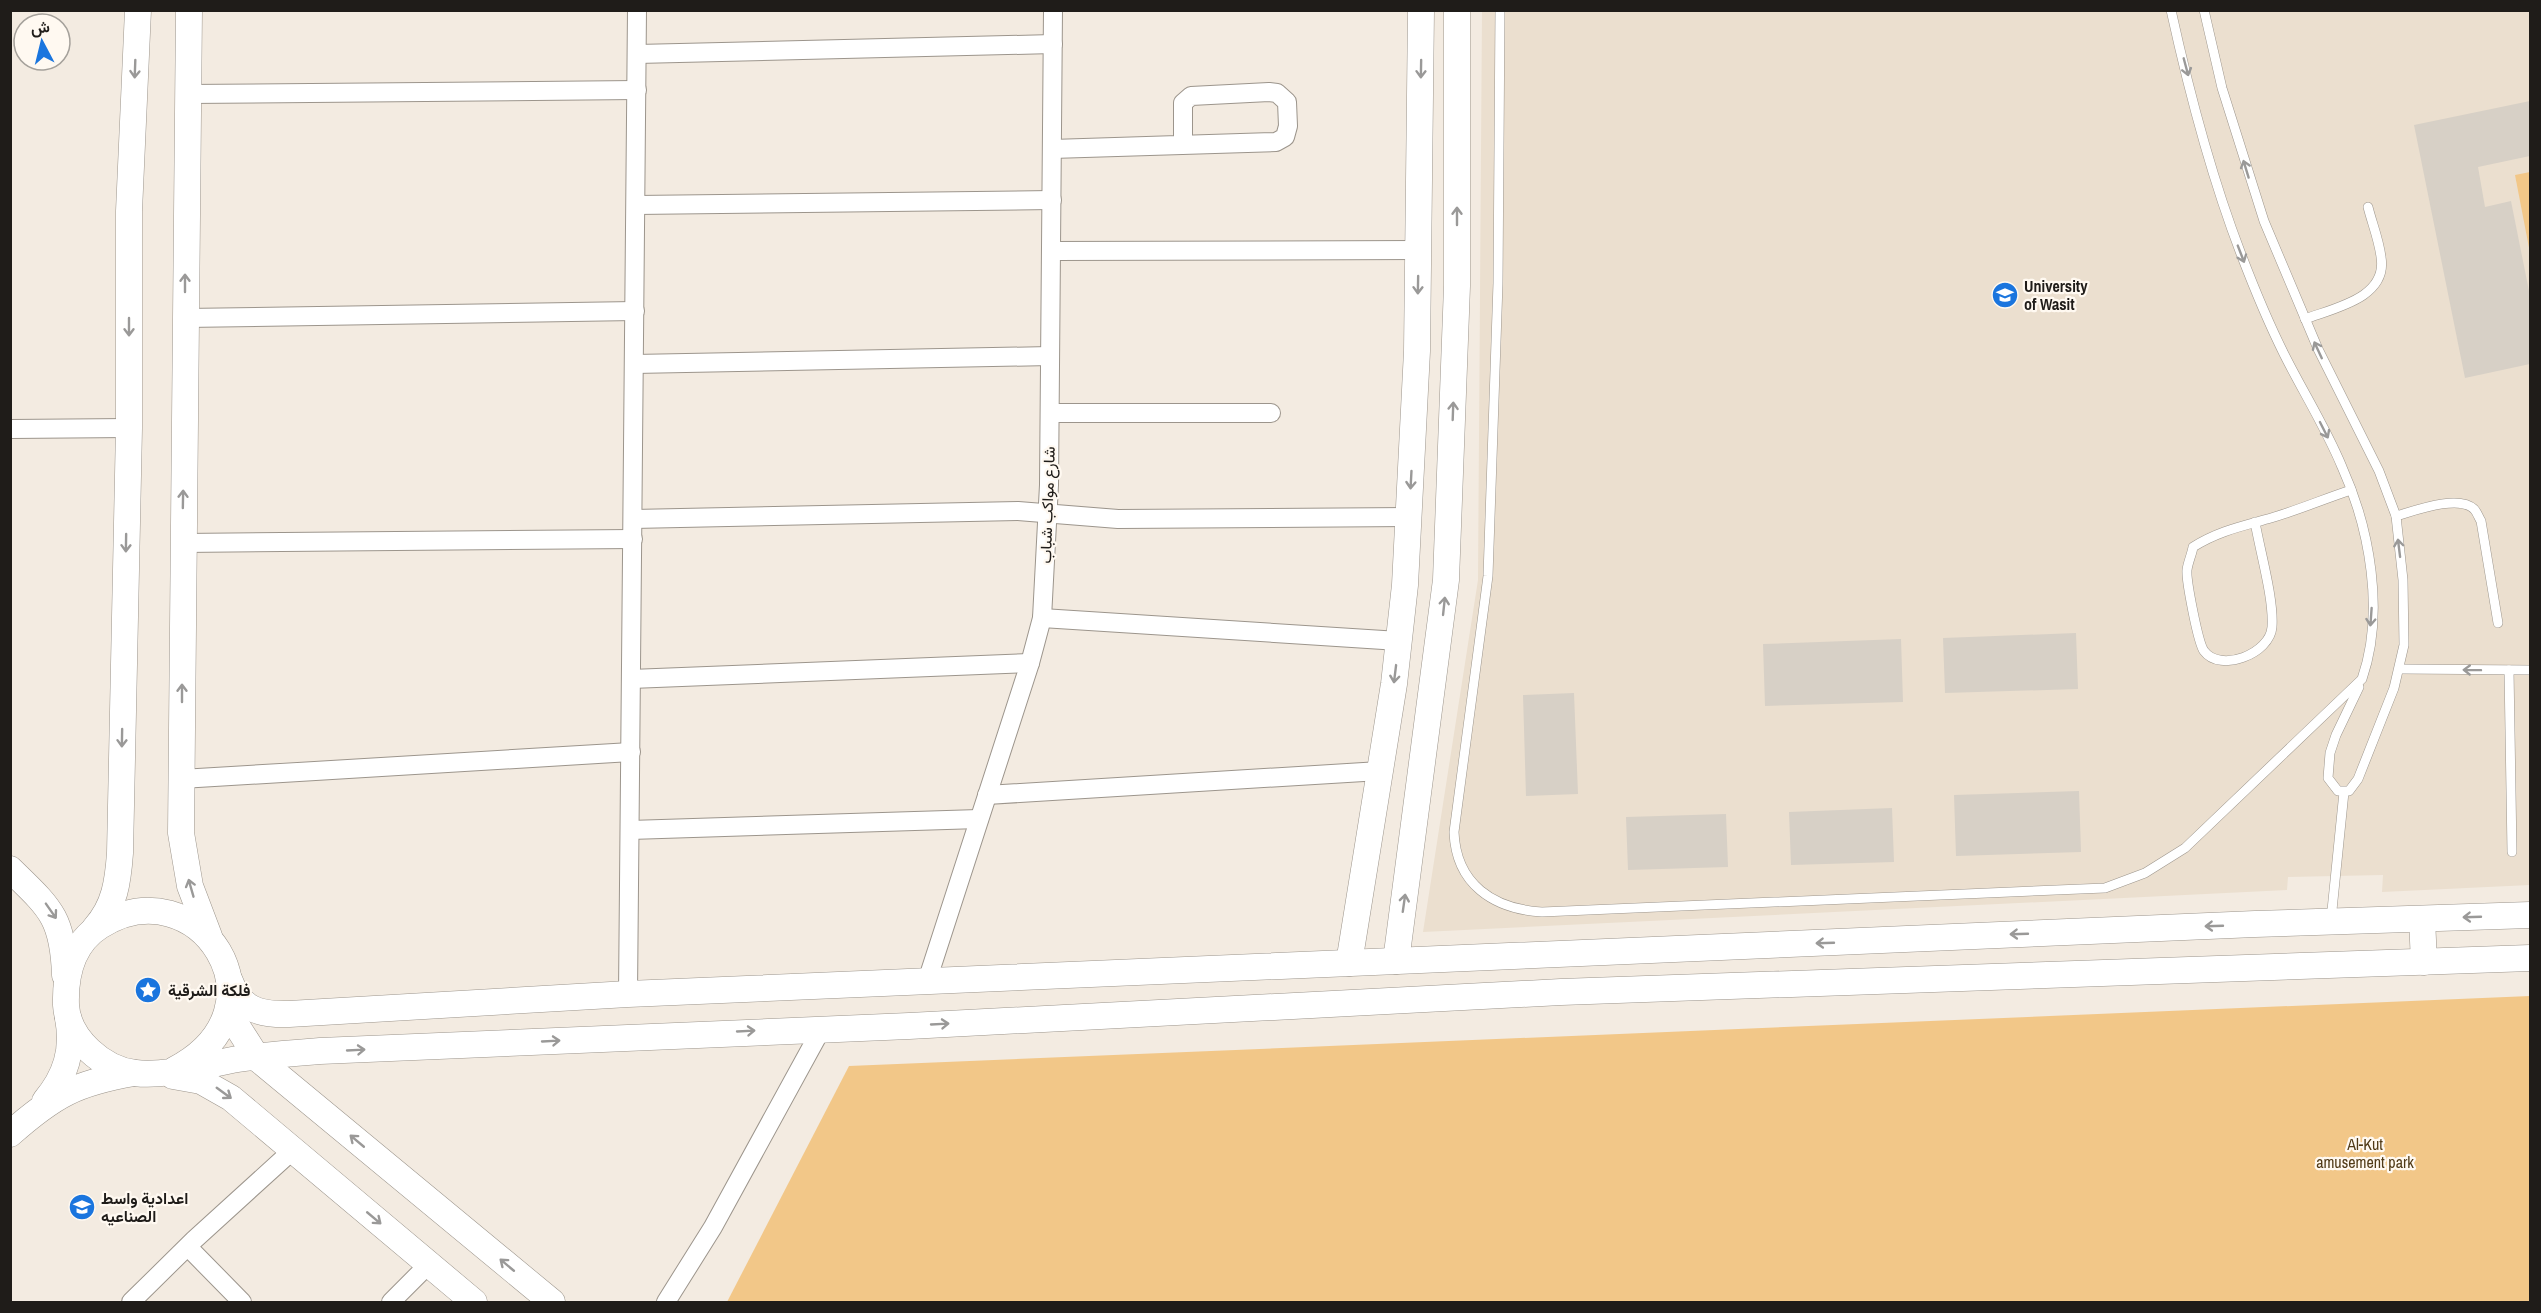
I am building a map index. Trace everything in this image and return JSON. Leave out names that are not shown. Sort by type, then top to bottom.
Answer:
[{"type":"street","points":[[66,981],[74,954],[104,918],[111,904],[119,874],[129,428],[129,211],[138,10]]},
{"type":"street","points":[[189,10],[181,779],[185,864],[197,908],[233,990],[246,1008],[258,1013],[927,981],[2255,924],[2530,915]]},
{"type":"street","points":[[628,994],[637,10]]},
{"type":"street","name":"شارع مواكب شباب","points":[[927,981],[1030,663],[1042,618],[1050,413],[1053,10]]},
{"type":"street","points":[[1349,963],[1399,641],[1409,517],[1417,351],[1421,10]]},
{"type":"street","points":[[1396,961],[1446,580],[1457,286],[1457,10]]},
{"type":"street","points":[[637,54],[1053,44]]},
{"type":"street","points":[[187,93],[637,90]]},
{"type":"street","points":[[1052,149],[1184,145],[1280,141],[1285,137],[1288,126],[1287,102],[1277,93],[1269,92],[1191,96],[1183,103],[1184,145]]},
{"type":"street","points":[[636,205],[1052,200]]},
{"type":"street","points":[[1051,251],[1419,250]]},
{"type":"street","points":[[185,318],[635,311]]},
{"type":"street","points":[[634,364],[1050,356]]},
{"type":"street","points":[[1050,413],[1271,413]]},
{"type":"street","points":[[10,429],[129,428]]},
{"type":"street","points":[[633,519],[1018,511],[1118,519],[1409,517]]},
{"type":"street","points":[[183,543],[633,539]]},
{"type":"street","points":[[1042,618],[1399,641]]},
{"type":"street","points":[[631,680],[1030,663]]},
{"type":"street","points":[[181,779],[631,752]]},
{"type":"street","points":[[987,795],[1380,771]]},
{"type":"street","points":[[630,830],[979,819]]},
{"type":"street","points":[[10,869],[45,903],[57,919],[64,954],[71,1036],[64,1073],[39,1108]]},
{"type":"street","points":[[92,932],[114,917],[141,910],[168,912],[193,923],[213,942]]},
{"type":"street","points":[[2422,919],[2424,962]]},
{"type":"street","points":[[2255,924],[2257,968]]},
{"type":"street","points":[[10,1134],[39,1108],[83,1083],[256,1057],[308,1052],[909,1026],[1561,992],[2530,958]]},
{"type":"street","points":[[228,975],[230,1000],[237,1026],[256,1057],[552,1302]]},
{"type":"street","points":[[174,1070],[195,1059],[212,1043],[224,1022],[230,1000]]},
{"type":"street","points":[[67,1009],[75,1032],[90,1051],[110,1066],[141,1074],[193,1078],[215,1087],[474,1302]]},
{"type":"street","points":[[666,1302],[713,1227],[822,1028]]},
{"type":"street","points":[[297,1092],[280,1075],[278,1062],[288,1055],[308,1052]]},
{"type":"street","points":[[131,1302],[293,1150]]},
{"type":"street","points":[[188,1247],[242,1302]]},
{"type":"street","points":[[391,1302],[428,1265]]},
{"type":"lane","points":[[1500,10],[1497,306],[1488,576],[1454,832],[1456,857],[1460,866],[1486,895],[1503,905],[1521,911],[1542,912],[2105,888],[2145,873],[2185,848],[2362,679]]},
{"type":"lane","points":[[2171,10],[2220,194],[2240,251],[2283,352],[2342,466],[2362,524],[2372,601],[2369,650],[2362,679],[2337,735],[2328,769],[2331,785],[2338,791],[2344,792],[2353,787],[2358,780],[2400,669],[2405,617],[2396,516],[2379,471],[2305,319],[2253,193],[2222,88],[2204,10]]},
{"type":"lane","points":[[2305,319],[2360,298],[2373,288],[2380,275],[2382,259],[2368,207]]},
{"type":"lane","points":[[2255,522],[2272,629],[2265,645],[2253,654],[2233,660],[2215,659],[2204,651],[2191,600],[2187,570],[2193,547],[2214,534],[2351,490]]},
{"type":"lane","points":[[2396,516],[2444,503],[2459,503],[2473,508],[2481,521],[2498,623]]},
{"type":"lane","points":[[2400,669],[2530,670]]},
{"type":"lane","points":[[2509,670],[2512,852]]},
{"type":"lane","points":[[2330,922],[2344,792]]},
{"type":"shaded area","name":"University of Wasit","points":[[1482,11],[2530,11],[2530,885],[2382,892],[2383,875],[2288,877],[2287,890],[1423,932],[1478,580]]},
{"type":"green space","points":[[2530,172],[2530,253],[2515,175]]},
{"type":"green space","name":"Al-Kut amusement park","points":[[2530,996],[2530,1302],[727,1302],[849,1066]]},
{"type":"building","points":[[2530,101],[2530,156],[2478,167],[2485,207],[2511,201],[2530,296],[2530,364],[2465,378],[2414,125]]},
{"type":"building","points":[[2076,633],[2078,689],[1945,693],[1943,638]]},
{"type":"building","points":[[1901,639],[1903,702],[1765,706],[1763,644]]},
{"type":"building","points":[[1574,693],[1578,794],[1526,796],[1523,695]]},
{"type":"building","points":[[2079,791],[2081,852],[1956,856],[1954,795]]},
{"type":"building","points":[[1892,808],[1894,862],[1791,865],[1789,812]]},
{"type":"building","points":[[1726,814],[1728,867],[1628,870],[1626,817]]},
{"type":"place","name":"University of Wasit","points":[[2005,295]]},
{"type":"place","name":"فلكة الشرقية","points":[[148,990]]},
{"type":"place","name":"اعدادية واسط الصناعيه","points":[[82,1207]]}]
